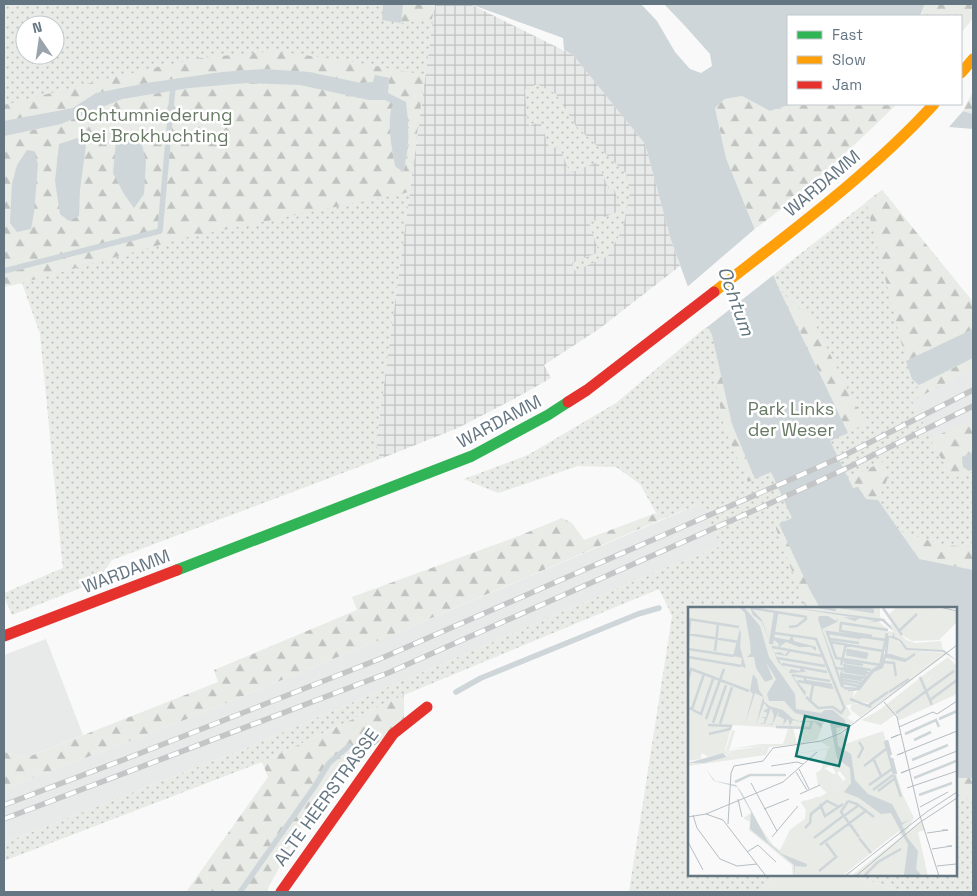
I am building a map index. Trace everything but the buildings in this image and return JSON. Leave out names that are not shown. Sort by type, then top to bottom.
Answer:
[{"type":"street","points":[[962,73],[973,59]]},
{"type":"street","name":"WARDAMM","points":[[4,636],[472,456],[548,415],[588,390],[843,190],[914,126],[933,105]]},
{"type":"street","name":"ALTE HEERSTRASSE","points":[[281,892],[392,734],[427,707]]},
{"type":"shaded area","points":[[435,4],[470,4],[573,55],[645,144],[680,266],[599,329],[544,365],[551,378],[458,428],[380,459],[376,443]]},
{"type":"shaded area","points":[[973,369],[973,419],[848,478],[848,433]]},
{"type":"shaded area","points":[[771,471],[721,546],[658,571],[249,747],[4,843],[4,789],[192,717],[401,631],[702,503]]},
{"type":"shaded area","points":[[46,639],[83,735],[28,757],[4,752],[4,655]]},
{"type":"green space","points":[[4,4],[435,4],[376,443],[380,459],[112,560],[96,582],[12,615],[4,593],[63,568],[40,334],[22,283],[4,287]]},
{"type":"green space","points":[[403,4],[435,4],[432,19],[401,23]]},
{"type":"green space","points":[[925,4],[973,4],[973,18],[962,32],[962,15],[921,15]]},
{"type":"green space","name":"Ochtumniederung bei Brokhuchting","points":[[274,51],[348,61],[425,75],[409,192],[188,237],[4,287],[4,136],[61,124],[122,99],[189,88],[246,83],[300,85],[369,100],[385,100],[394,104],[390,118],[391,143],[395,166],[403,172],[408,156],[409,124],[388,93],[389,78],[375,75],[373,82],[361,83],[309,72],[264,69],[222,72],[96,93],[73,108],[4,121],[4,105],[110,78],[200,58]],"holes":[[[59,144],[80,190],[79,216]]]},
{"type":"green space","points":[[537,84],[556,94],[576,126],[626,173],[630,192],[623,228],[608,256],[575,271],[572,263],[599,252],[589,223],[622,210],[614,189],[609,190],[598,162],[570,173],[559,146],[550,149],[540,122],[529,126],[525,90]]},
{"type":"green space","points":[[973,91],[973,114],[963,111]]},
{"type":"green space","points":[[742,96],[770,111],[789,105],[896,105],[810,185],[755,229],[726,158],[715,108],[725,99]]},
{"type":"green space","name":"Park Links der Weser","points":[[882,190],[973,302],[973,369],[912,401],[931,439],[973,419],[973,892],[907,892],[854,876],[957,876],[957,607],[688,607],[688,876],[773,876],[759,892],[629,892],[672,616],[659,589],[404,695],[262,762],[4,861],[4,843],[249,747],[658,571],[721,546],[702,503],[660,520],[640,484],[616,467],[578,466],[498,493],[464,479],[528,455],[616,403],[700,332]]},
{"type":"green space","points":[[882,190],[973,302],[973,329],[906,361],[866,202]]},
{"type":"green space","points":[[780,289],[814,322],[865,424],[848,433]]},
{"type":"green space","points":[[717,355],[732,424],[755,479],[748,482],[724,428],[714,372]]},
{"type":"green space","points":[[973,358],[973,369],[911,401],[919,385]]},
{"type":"green space","points":[[973,419],[973,452],[962,457],[963,467],[969,471],[953,479],[930,439]]},
{"type":"green space","points":[[885,461],[887,480],[878,500],[866,499],[858,487],[853,489],[848,478]]},
{"type":"green space","points":[[656,513],[660,520],[401,631],[192,717],[4,789],[4,752],[28,757],[218,682],[214,670],[357,610],[352,597],[516,537],[562,518],[572,523],[584,540]]},
{"type":"green space","points":[[779,524],[819,607],[806,607],[775,526]]},
{"type":"green space","points":[[899,531],[943,545],[973,547],[973,570],[919,559]]},
{"type":"green space","points":[[404,695],[404,722],[323,786],[266,892],[186,892],[268,777],[262,762]]},
{"type":"green space","points":[[957,778],[973,778],[973,798],[957,799]]},
{"type":"green space","points":[[773,876],[854,876],[907,892],[759,892]]},
{"type":"water","points":[[383,4],[403,4],[401,23],[382,20]]},
{"type":"water","name":"Ochtum","points":[[470,4],[641,4],[657,21],[675,52],[690,69],[701,73],[712,66],[710,54],[664,4],[925,4],[920,15],[787,15],[787,105],[789,105],[770,111],[742,96],[725,99],[715,108],[726,158],[779,289],[848,433],[830,441],[853,488],[858,487],[866,499],[878,500],[919,559],[973,570],[973,778],[957,778],[957,607],[819,607],[779,524],[792,518],[771,472],[755,479],[732,424],[712,335],[688,287],[671,240],[645,144],[573,55],[564,50],[563,38]]},
{"type":"water","points":[[264,69],[309,72],[361,83],[373,82],[375,75],[389,78],[388,93],[406,102],[408,137],[403,172],[395,166],[391,143],[390,118],[393,104],[385,100],[369,100],[300,85],[246,83],[189,88],[122,99],[61,124],[4,136],[4,121],[73,108],[96,93],[222,72]]},
{"type":"water","points":[[963,111],[973,114],[973,129],[949,127]]},
{"type":"water","points":[[125,131],[139,133],[146,161],[144,194],[134,208],[113,173],[116,141]]},
{"type":"water","points":[[78,138],[86,145],[80,190],[79,216],[69,221],[60,214],[55,181],[59,144]]},
{"type":"water","points":[[27,150],[34,151],[38,164],[34,213],[31,229],[17,232],[10,223],[12,184],[17,165]]},
{"type":"water","points":[[973,329],[973,358],[919,385],[912,379],[906,361]]},
{"type":"water","points":[[973,452],[973,469],[969,471],[963,467],[962,457]]},
{"type":"pier","points":[[757,227],[776,273],[706,328],[686,288]]},
{"type":"waterway","points":[[4,271],[160,231],[173,86]]},
{"type":"waterway","points":[[456,692],[481,678],[638,614],[659,608]]},
{"type":"waterway","points":[[240,892],[315,786],[329,763],[349,746]]},
{"type":"railway","points":[[4,805],[382,658],[841,457],[973,390]]},
{"type":"railway","points":[[4,819],[388,673],[782,498],[973,406]]},
{"type":"traffic: fast","points":[[177,570],[472,456],[548,415],[568,402]]},
{"type":"traffic: slow","points":[[962,72],[973,59]]},
{"type":"traffic: slow","points":[[714,292],[856,179],[933,105]]},
{"type":"traffic: jam","points":[[568,402],[587,390],[714,292]]},
{"type":"traffic: jam","points":[[4,636],[177,570]]},
{"type":"traffic: jam","points":[[281,892],[393,734],[427,707]]}]
